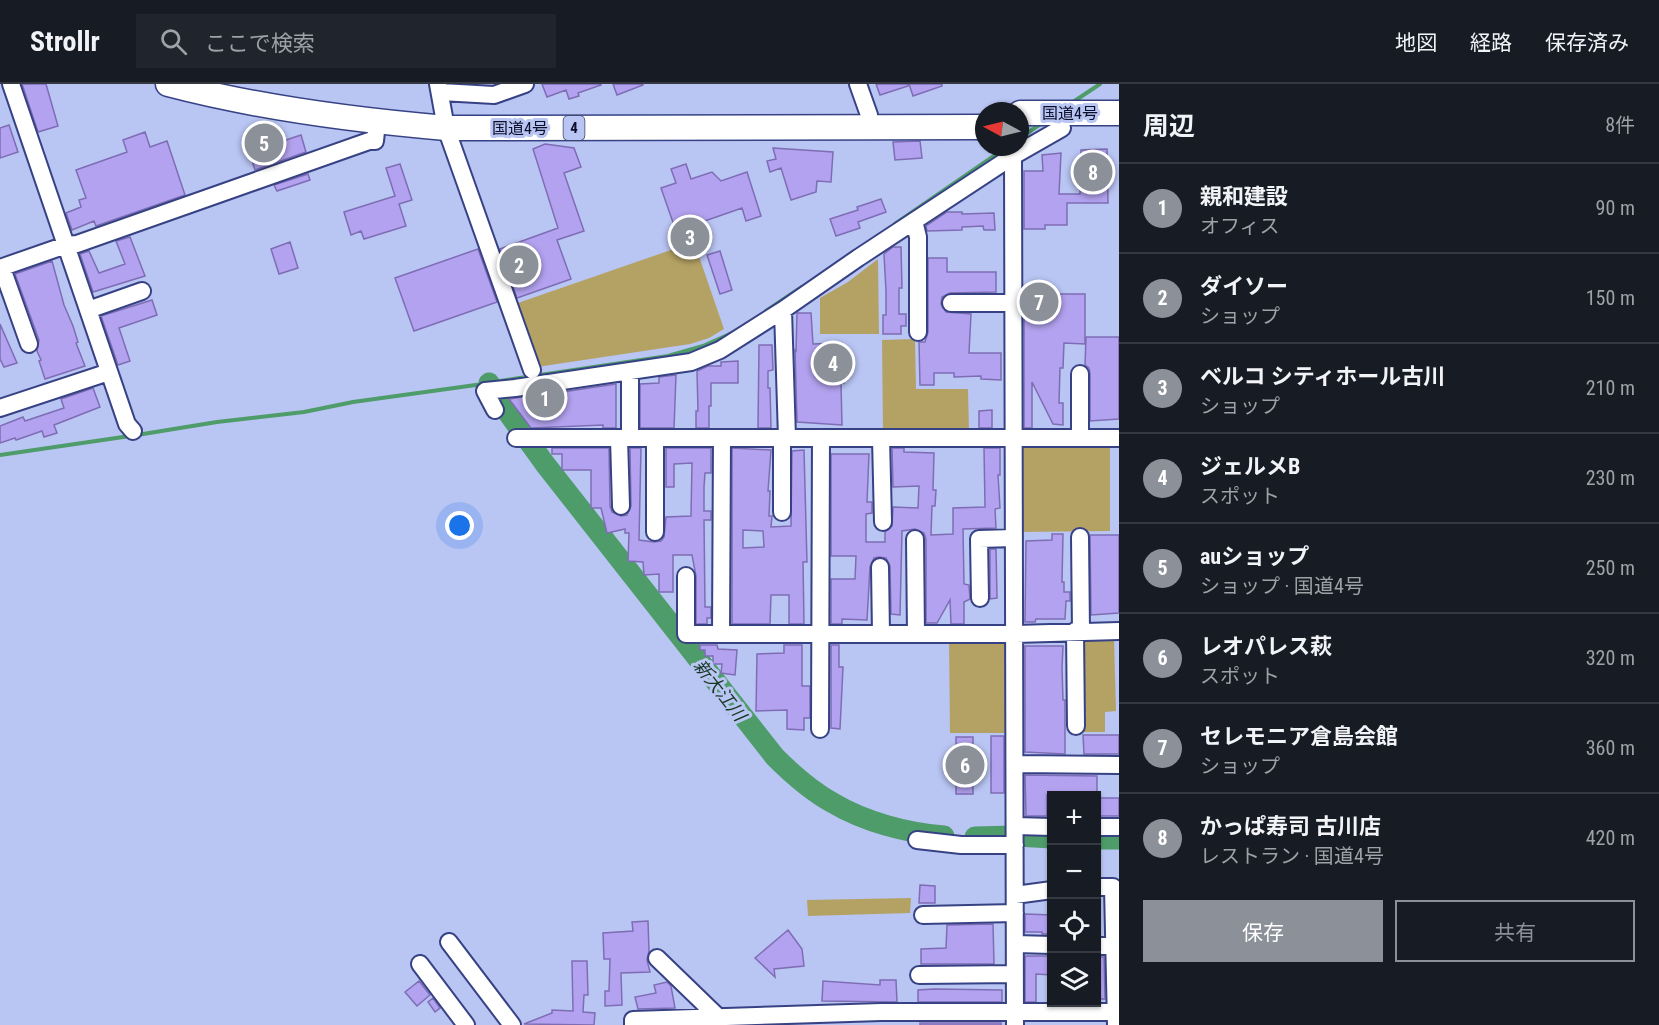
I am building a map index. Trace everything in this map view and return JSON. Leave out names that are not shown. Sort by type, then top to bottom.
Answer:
[{"type":"highway","name":"国道4号","points":[[168,84],[226,99],[377,122],[442,104],[583,117],[975,113]]},
{"type":"highway","name":"国道4号","points":[[229,84],[301,97],[975,128]]},
{"type":"highway","name":"国道4号","points":[[1042,121],[1119,113]]},
{"type":"highway","name":"国道4号","points":[[1042,121],[1119,128]]},
{"type":"street","points":[[11,84],[127,424],[133,431]]},
{"type":"street","points":[[525,84],[494,95],[442,104],[532,370]]},
{"type":"street","points":[[858,84],[869,115]]},
{"type":"street","points":[[1029,137],[1042,121]]},
{"type":"street","points":[[29,344],[1,268],[66,245],[77,244],[369,141],[375,141],[377,122]]},
{"type":"street","points":[[490,400],[515,388],[691,362],[720,350],[1013,156]]},
{"type":"street","points":[[1013,156],[1015,1018]]},
{"type":"street","points":[[914,221],[918,237],[918,332]]},
{"type":"street","points":[[88,310],[142,291]]},
{"type":"street","points":[[951,303],[1013,303]]},
{"type":"street","points":[[783,310],[783,512]]},
{"type":"street","points":[[0,408],[109,372]]},
{"type":"street","points":[[621,506],[630,372]]},
{"type":"street","points":[[1080,374],[1080,438]]},
{"type":"street","points":[[521,438],[1119,438]]},
{"type":"street","points":[[655,438],[655,532]]},
{"type":"street","points":[[721,634],[722,438]]},
{"type":"street","points":[[820,729],[821,438]]},
{"type":"street","points":[[881,438],[883,522]]},
{"type":"street","points":[[1076,726],[1080,537]]},
{"type":"street","points":[[980,598],[980,539],[1014,538]]},
{"type":"street","points":[[915,539],[916,634]]},
{"type":"street","points":[[880,567],[881,634]]},
{"type":"street","points":[[686,576],[687,634],[1119,632]]},
{"type":"street","points":[[1015,764],[1119,765]]},
{"type":"street","points":[[1101,827],[1119,827]]},
{"type":"street","points":[[917,840],[961,845],[1047,828]]},
{"type":"street","points":[[633,1025],[633,1020],[1117,1016],[1117,946],[1113,887],[1101,887]]},
{"type":"street","points":[[1014,892],[1047,890]]},
{"type":"street","points":[[923,915],[1015,913]]},
{"type":"street","points":[[449,942],[512,1025]]},
{"type":"street","points":[[1015,944],[1047,945]]},
{"type":"street","points":[[1101,946],[1117,946]]},
{"type":"street","points":[[657,958],[727,1020]]},
{"type":"street","points":[[420,964],[466,1025]]},
{"type":"street","points":[[919,975],[1015,974]]},
{"type":"shaded area","points":[[694,242],[724,329],[709,338],[690,344],[537,367],[515,304]]},
{"type":"shaded area","points":[[878,259],[879,334],[820,334],[820,298],[848,282]]},
{"type":"shaded area","points":[[915,339],[916,389],[968,389],[969,431],[883,432],[882,340]]},
{"type":"shaded area","points":[[1110,442],[1110,531],[1019,532],[1018,443]]},
{"type":"shaded area","points":[[1005,638],[1006,733],[950,733],[949,639]]},
{"type":"shaded area","points":[[1081,638],[1114,638],[1116,711],[1105,712],[1105,732],[1081,732]]},
{"type":"shaded area","points":[[911,898],[910,913],[808,916],[807,900]]},
{"type":"building","points":[[22,84],[46,84],[58,126],[38,132]]},
{"type":"building","points":[[542,84],[601,85],[578,93],[579,96],[569,99],[566,90],[547,97]]},
{"type":"building","points":[[613,84],[643,84],[643,85],[617,95]]},
{"type":"building","points":[[876,84],[908,84],[908,86],[880,95]]},
{"type":"building","points":[[909,84],[942,84],[942,86],[913,96]]},
{"type":"building","points":[[9,125],[18,152],[0,158],[0,128]]},
{"type":"building","points":[[145,132],[150,147],[167,141],[185,195],[96,226],[94,221],[72,230],[66,213],[81,207],[79,200],[86,198],[76,170],[127,152],[123,140]]},
{"type":"building","points":[[301,135],[306,152],[255,170],[246,142],[261,137],[265,147]]},
{"type":"building","points":[[920,141],[922,158],[895,160],[893,142]]},
{"type":"building","points":[[545,144],[574,148],[581,167],[564,173],[584,231],[557,240],[571,279],[517,298],[500,249],[558,228],[533,149]]},
{"type":"building","points":[[773,148],[833,152],[831,182],[817,181],[816,192],[791,200],[781,168],[770,172],[767,161],[776,159]]},
{"type":"building","points":[[1107,149],[1108,203],[1067,203],[1067,225],[1045,225],[1045,229],[1024,229],[1024,171],[1043,171],[1042,155],[1061,153],[1059,194],[1080,194],[1081,150]]},
{"type":"building","points":[[400,164],[412,200],[399,204],[406,226],[364,239],[361,231],[351,235],[344,212],[395,196],[386,168]]},
{"type":"building","points":[[686,164],[691,179],[712,172],[721,181],[747,172],[761,216],[746,221],[742,208],[676,231],[661,188],[676,183],[671,169]]},
{"type":"building","points":[[308,174],[310,180],[277,191],[274,185]]},
{"type":"building","points":[[881,199],[886,212],[858,222],[860,228],[836,236],[830,219],[858,210],[857,207]]},
{"type":"building","points":[[947,212],[994,213],[995,230],[984,230],[983,226],[962,227],[962,230],[927,231],[926,226]]},
{"type":"building","points":[[130,237],[145,276],[93,292],[80,254],[89,251],[99,273],[125,264],[116,241]]},
{"type":"building","points":[[290,242],[298,268],[279,274],[271,249]]},
{"type":"building","points":[[893,247],[901,247],[902,288],[899,288],[899,314],[906,314],[906,326],[901,326],[901,334],[883,334],[883,315],[886,315],[884,254]]},
{"type":"building","points":[[478,249],[497,302],[414,331],[395,278]]},
{"type":"building","points":[[720,251],[732,290],[720,294],[707,255]]},
{"type":"building","points":[[928,258],[947,258],[947,272],[996,272],[996,292],[950,293],[942,297],[941,304],[946,312],[971,314],[969,353],[1001,353],[1001,380],[981,379],[981,376],[954,377],[954,373],[934,373],[934,385],[920,385],[919,342],[925,342],[928,332]]},
{"type":"building","points":[[52,261],[85,366],[45,379],[37,351],[39,340],[15,274]]},
{"type":"building","points":[[1024,286],[1050,286],[1050,294],[1085,294],[1085,344],[1064,343],[1063,368],[1060,368],[1059,403],[1063,403],[1063,425],[1053,424],[1032,382],[1032,428],[1024,428]]},
{"type":"building","points":[[152,300],[157,315],[119,328],[130,361],[118,365],[101,316]]},
{"type":"building","points":[[797,313],[811,313],[813,344],[842,343],[844,383],[841,383],[842,425],[797,422],[795,350]]},
{"type":"building","points":[[0,324],[17,363],[4,367],[0,359]]},
{"type":"building","points":[[1086,337],[1119,337],[1119,419],[1090,421],[1090,374],[1089,368],[1085,365]]},
{"type":"building","points":[[759,345],[772,345],[773,370],[768,371],[771,428],[758,428]]},
{"type":"building","points":[[738,361],[738,383],[711,383],[709,428],[696,428],[697,371],[708,366],[721,366],[721,362]]},
{"type":"building","points":[[676,375],[674,428],[640,428],[640,384],[659,383],[659,377]]},
{"type":"building","points":[[616,384],[616,428],[603,428],[603,425],[531,428],[509,399],[537,395],[548,410],[549,394]]},
{"type":"building","points":[[93,388],[100,407],[54,425],[57,433],[44,437],[42,431],[0,443],[0,426],[23,417],[25,421],[64,408],[61,399]]},
{"type":"building","points":[[992,410],[992,428],[979,428],[979,411]]},
{"type":"building","points":[[552,448],[609,448],[610,506],[612,512],[621,516],[627,515],[631,506],[630,448],[641,448],[639,540],[654,542],[661,541],[664,537],[666,517],[691,516],[692,463],[674,464],[674,487],[666,487],[666,448],[711,448],[711,473],[705,473],[704,487],[704,511],[711,511],[711,520],[704,520],[705,607],[711,607],[711,618],[707,618],[707,624],[696,624],[696,576],[692,555],[673,555],[673,592],[659,592],[659,574],[644,575],[643,562],[628,561],[629,533],[625,533],[625,529],[607,533],[601,508],[591,508],[591,470],[562,470],[562,454],[552,454]]},
{"type":"building","points":[[732,448],[771,450],[768,491],[770,491],[771,527],[791,526],[792,451],[804,450],[807,562],[803,562],[804,624],[789,624],[789,595],[771,595],[770,624],[732,624]],"holes":[[[743,530],[763,531],[764,547],[743,548]]]},
{"type":"building","points":[[892,448],[904,448],[904,452],[934,453],[933,490],[936,490],[935,506],[932,506],[931,535],[953,534],[953,508],[985,507],[984,448],[1000,448],[1000,475],[998,475],[1000,508],[995,509],[996,528],[963,529],[964,584],[969,585],[970,599],[964,602],[964,624],[951,624],[950,600],[937,623],[926,623],[926,539],[924,533],[915,529],[902,531],[900,615],[891,614],[890,566],[886,558],[879,557],[874,558],[870,567],[867,620],[842,619],[842,624],[831,624],[831,579],[855,579],[856,556],[831,556],[831,454],[869,454],[867,502],[872,502],[872,513],[866,514],[866,542],[885,542],[885,532],[892,526],[893,507],[918,508],[919,486],[893,487]]},
{"type":"building","points":[[1052,534],[1063,534],[1062,582],[1064,582],[1064,592],[1070,592],[1070,601],[1066,601],[1065,619],[1036,619],[1035,622],[1025,622],[1026,541],[1052,540]]},
{"type":"building","points":[[1090,535],[1119,535],[1119,613],[1091,615]]},
{"type":"building","points":[[990,549],[996,549],[997,598],[990,599]]},
{"type":"building","points":[[700,645],[717,645],[718,649],[737,650],[735,675],[721,673],[722,664],[713,664],[713,656],[705,656],[705,650],[700,650]]},
{"type":"building","points":[[784,645],[802,645],[802,686],[810,686],[810,718],[804,718],[804,730],[787,729],[787,710],[756,711],[757,654],[784,653]]},
{"type":"building","points":[[831,645],[839,645],[839,667],[843,667],[840,729],[831,728]]},
{"type":"building","points":[[1025,646],[1063,646],[1065,754],[1025,752]]},
{"type":"building","points":[[1083,735],[1119,735],[1119,754],[1084,754]]},
{"type":"building","points":[[991,736],[1004,736],[1004,793],[991,793]]},
{"type":"building","points":[[956,737],[973,737],[973,794],[956,794]]},
{"type":"building","points":[[1025,775],[1097,776],[1097,791],[1047,791],[1047,816],[1026,816]]},
{"type":"building","points":[[1101,798],[1119,798],[1119,816],[1101,816]]},
{"type":"building","points":[[920,885],[935,886],[935,903],[919,903]]},
{"type":"building","points":[[1025,914],[1047,915],[1047,934],[1025,932]]},
{"type":"building","points":[[648,921],[647,960],[650,972],[621,973],[622,1005],[605,1006],[605,991],[609,991],[610,959],[604,959],[603,933],[633,931],[632,922]]},
{"type":"building","points":[[993,924],[994,964],[921,964],[921,949],[946,948],[947,925]]},
{"type":"building","points":[[788,930],[802,949],[804,966],[774,969],[775,977],[755,958]]},
{"type":"building","points":[[1025,956],[1047,956],[1047,975],[1036,974],[1036,1002],[1025,1002]]},
{"type":"building","points":[[1101,957],[1104,957],[1105,999],[1101,999]]},
{"type":"building","points":[[572,961],[587,961],[588,995],[584,995],[583,1012],[595,1013],[594,1025],[524,1024],[552,1013],[552,1010],[573,1011]]},
{"type":"building","points":[[880,980],[896,980],[897,1002],[822,1001],[823,981],[880,985]]},
{"type":"building","points":[[419,981],[430,995],[417,1006],[405,992]]},
{"type":"building","points":[[667,982],[671,986],[675,1008],[638,1009],[635,997],[656,993],[654,985]]},
{"type":"building","points":[[918,990],[1002,990],[1002,1002],[918,1002]]},
{"type":"building","points":[[433,998],[440,1008],[435,1012],[428,1002]]},
{"type":"building","points":[[920,1023],[1001,1023],[1001,1025],[920,1025]]},
{"type":"waterway","points":[[1070,104],[1100,84]]},
{"type":"waterway","points":[[1029,132],[1042,123]]},
{"type":"waterway","points":[[895,224],[994,156]]},
{"type":"waterway","points":[[766,311],[802,287]]},
{"type":"waterway","points":[[493,382],[668,356],[703,346],[732,333]]},
{"type":"waterway","name":"新大江川","points":[[489,383],[545,464],[775,757],[809,788],[845,810],[887,826],[944,836]]},
{"type":"waterway","points":[[137,435],[483,384]]},
{"type":"waterway","points":[[0,455],[130,436]]},
{"type":"waterway","name":"新大江川","points":[[975,837],[1047,838]]},
{"type":"waterway","name":"新大江川","points":[[1101,839],[1119,839]]},
{"type":"place","name":"auショップ","points":[[264,143]]},
{"type":"place","name":"かっぱ寿司 古川店","points":[[1093,172]]},
{"type":"place","name":"ベルコ シティホール古川","points":[[690,237]]},
{"type":"place","name":"ダイソー","points":[[519,265]]},
{"type":"place","name":"セレモニア倉島会館","points":[[1039,302]]},
{"type":"place","name":"ジェルメB","points":[[833,363]]},
{"type":"place","name":"親和建設","points":[[545,398]]},
{"type":"place","name":"レオパレス萩","points":[[965,765]]}]
